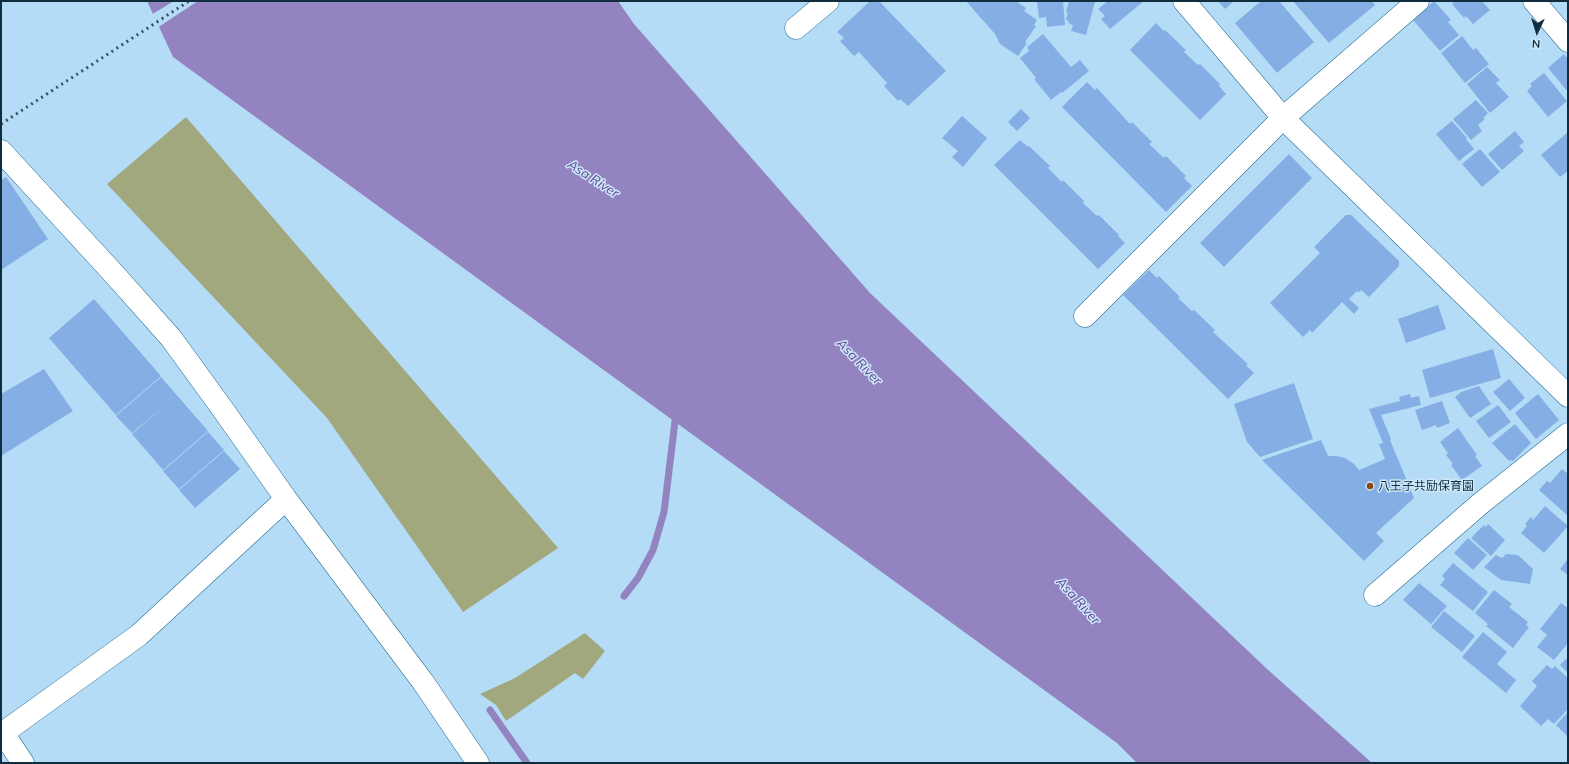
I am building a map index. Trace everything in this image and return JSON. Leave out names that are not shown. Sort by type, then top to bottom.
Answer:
[{"type":"street","points":[[796,28],[828,1]]},
{"type":"street","points":[[1184,1],[1283,118],[1568,396]]},
{"type":"street","points":[[1085,316],[1283,118],[1418,1]]},
{"type":"street","points":[[1534,1],[1568,41]]},
{"type":"street","points":[[1,151],[171,338],[286,499],[423,682],[478,763]]},
{"type":"street","points":[[1375,595],[1480,504],[1568,434]]},
{"type":"street","points":[[23,763],[2,732],[139,635],[286,499]]},
{"type":"green space","points":[[186,117],[558,548],[463,612],[327,418],[107,184]]},
{"type":"green space","points":[[585,633],[605,651],[583,679],[575,673],[506,721],[496,705],[480,694],[515,678]]},
{"type":"water","name":"Asa River","points":[[147,1],[618,1],[634,24],[870,293],[1266,668],[1372,763],[1137,763],[1117,743],[173,57]]},
{"type":"pier","points":[[174,1],[198,1],[157,28],[151,15]]},
{"type":"building","points":[[870,1],[879,1],[946,71],[908,106],[900,99],[898,101],[884,86],[887,83],[859,52],[854,56],[840,41],[844,38],[837,32]]},
{"type":"building","points":[[966,1],[1016,1],[1026,8],[1024,11],[1037,20],[1034,25],[1036,26],[1025,42],[1027,43],[1018,56],[1000,44],[995,34]]},
{"type":"building","points":[[1037,1],[1063,1],[1065,25],[1047,27],[1046,17],[1039,18]]},
{"type":"building","points":[[1069,1],[1095,2],[1086,35],[1071,31],[1073,25],[1068,23],[1069,21],[1066,20],[1068,13],[1066,12]]},
{"type":"building","points":[[1108,1],[1144,1],[1110,29],[1101,19],[1105,16],[1098,9]]},
{"type":"building","points":[[1218,1],[1234,1],[1225,9]]},
{"type":"building","points":[[1261,1],[1279,1],[1314,42],[1277,73],[1235,23]]},
{"type":"building","points":[[1293,1],[1372,1],[1375,5],[1329,43]]},
{"type":"building","points":[[1434,1],[1451,20],[1448,22],[1459,35],[1440,51],[1413,20]]},
{"type":"building","points":[[1452,1],[1482,1],[1490,10],[1473,24],[1466,16],[1464,18],[1452,4],[1454,3]]},
{"type":"building","points":[[1156,23],[1186,50],[1184,52],[1198,65],[1200,64],[1220,84],[1219,86],[1226,94],[1200,120],[1130,50]]},
{"type":"building","points":[[1043,34],[1071,67],[1080,60],[1089,71],[1051,100],[1034,79],[1036,78],[1020,58],[1029,51],[1027,47]]},
{"type":"building","points":[[1462,36],[1473,50],[1476,48],[1489,64],[1465,83],[1441,53]]},
{"type":"building","points":[[1564,54],[1568,59],[1568,92],[1548,68]]},
{"type":"building","points":[[1487,67],[1500,80],[1496,83],[1509,97],[1490,113],[1467,84]]},
{"type":"building","points":[[1544,73],[1567,101],[1548,117],[1527,91],[1532,86],[1530,84]]},
{"type":"building","points":[[1087,82],[1095,90],[1097,88],[1130,124],[1132,122],[1152,142],[1149,144],[1164,158],[1166,156],[1186,176],[1184,178],[1192,186],[1166,212],[1062,107]]},
{"type":"building","points":[[1476,100],[1488,113],[1483,118],[1485,119],[1478,125],[1482,131],[1471,140],[1453,119]]},
{"type":"building","points":[[1021,109],[1030,118],[1017,131],[1008,122]]},
{"type":"building","points":[[962,116],[987,138],[963,167],[952,157],[958,151],[942,138]]},
{"type":"building","points":[[1452,121],[1467,138],[1466,139],[1474,149],[1459,161],[1436,134]]},
{"type":"building","points":[[1515,131],[1524,142],[1519,146],[1524,151],[1502,170],[1488,154]]},
{"type":"building","points":[[1568,132],[1568,171],[1560,177],[1541,155]]},
{"type":"building","points":[[1020,140],[1028,147],[1029,146],[1050,166],[1048,168],[1062,182],[1063,180],[1084,201],[1083,203],[1097,216],[1099,215],[1125,243],[1098,269],[994,165]]},
{"type":"building","points":[[1480,149],[1500,172],[1482,187],[1462,164]]},
{"type":"building","points":[[1289,154],[1312,178],[1224,267],[1200,243]]},
{"type":"building","points":[[6,177],[48,239],[1,270],[1,180]]},
{"type":"building","points":[[1346,215],[1351,215],[1399,261],[1399,266],[1369,297],[1361,290],[1358,293],[1357,291],[1349,299],[1359,308],[1354,314],[1342,302],[1312,333],[1310,330],[1303,337],[1270,303],[1320,253],[1314,247]]},
{"type":"building","points":[[1149,270],[1157,278],[1159,276],[1180,297],[1178,298],[1192,311],[1194,310],[1215,330],[1213,332],[1248,364],[1246,365],[1254,373],[1228,399],[1123,295]]},
{"type":"building","points":[[94,299],[161,376],[116,415],[49,338]]},
{"type":"building","points":[[1438,305],[1446,329],[1406,343],[1398,319]]},
{"type":"building","points":[[1493,349],[1501,378],[1430,398],[1422,370]]},
{"type":"building","points":[[44,369],[73,411],[1,456],[1,394]]},
{"type":"building","points":[[161,377],[208,431],[163,470],[132,434],[169,402],[132,433],[116,416]]},
{"type":"building","points":[[1509,379],[1525,398],[1510,411],[1493,392]]},
{"type":"building","points":[[1294,383],[1313,439],[1260,457],[1247,442],[1234,404]]},
{"type":"building","points":[[1479,386],[1491,404],[1470,418],[1455,397],[1461,392]]},
{"type":"building","points":[[1410,394],[1411,398],[1419,396],[1421,405],[1381,415],[1414,498],[1376,533],[1384,541],[1364,561],[1262,460],[1321,440],[1328,456],[1345,458],[1354,464],[1359,470],[1385,459],[1379,444],[1383,443],[1369,409],[1400,401],[1399,397]]},
{"type":"building","points":[[1538,394],[1559,420],[1536,439],[1515,413]]},
{"type":"building","points":[[1442,401],[1450,423],[1437,428],[1436,425],[1422,430],[1415,410]]},
{"type":"building","points":[[1498,405],[1511,422],[1489,438],[1476,421]]},
{"type":"building","points":[[1515,424],[1531,443],[1513,461],[1508,460],[1492,443]]},
{"type":"building","points":[[1458,428],[1477,455],[1475,456],[1482,466],[1462,480],[1451,465],[1453,464],[1446,455],[1448,453],[1440,442]]},
{"type":"building","points":[[208,432],[224,450],[179,489],[163,471]]},
{"type":"building","points":[[224,451],[240,469],[195,508],[179,490]]},
{"type":"building","points":[[1562,469],[1568,474],[1568,516],[1539,490],[1547,481],[1550,483]]},
{"type":"building","points":[[1545,506],[1568,526],[1544,553],[1521,533],[1527,526],[1525,524],[1531,517],[1533,520]]},
{"type":"building","points":[[1488,524],[1505,540],[1491,556],[1471,538],[1484,525],[1486,527]]},
{"type":"building","points":[[1468,538],[1487,555],[1473,570],[1454,553]]},
{"type":"building","points":[[1506,554],[1518,555],[1533,569],[1530,584],[1501,580],[1484,567],[1496,555],[1502,558]]},
{"type":"building","points":[[1567,560],[1568,561],[1568,575],[1560,569]]},
{"type":"building","points":[[1453,563],[1488,592],[1473,611],[1440,585],[1445,579],[1442,576]]},
{"type":"building","points":[[1419,583],[1447,606],[1431,624],[1403,600]]},
{"type":"building","points":[[1494,590],[1512,604],[1509,607],[1528,622],[1526,625],[1529,627],[1513,648],[1486,626],[1488,624],[1475,613]]},
{"type":"building","points":[[1561,603],[1568,608],[1568,643],[1554,660],[1537,647],[1547,635],[1540,629]]},
{"type":"building","points":[[1444,611],[1475,636],[1462,652],[1431,627]]},
{"type":"building","points":[[1483,632],[1507,652],[1497,664],[1516,680],[1506,693],[1462,657]]},
{"type":"building","points":[[1568,657],[1568,673],[1560,665]]},
{"type":"building","points":[[1547,665],[1552,669],[1555,666],[1568,678],[1568,709],[1554,724],[1548,719],[1541,726],[1520,706],[1537,686],[1532,681]]},
{"type":"building","points":[[1568,712],[1568,737],[1556,725]]},
{"type":"waterway","points":[[624,596],[638,578],[653,550],[664,512],[676,413]]},
{"type":"waterway","points":[[490,710],[527,763]]},
{"type":"railway","points":[[1,124],[189,1]]},
{"type":"place","name":"八王子共励保育園","points":[[1370,486]]}]
